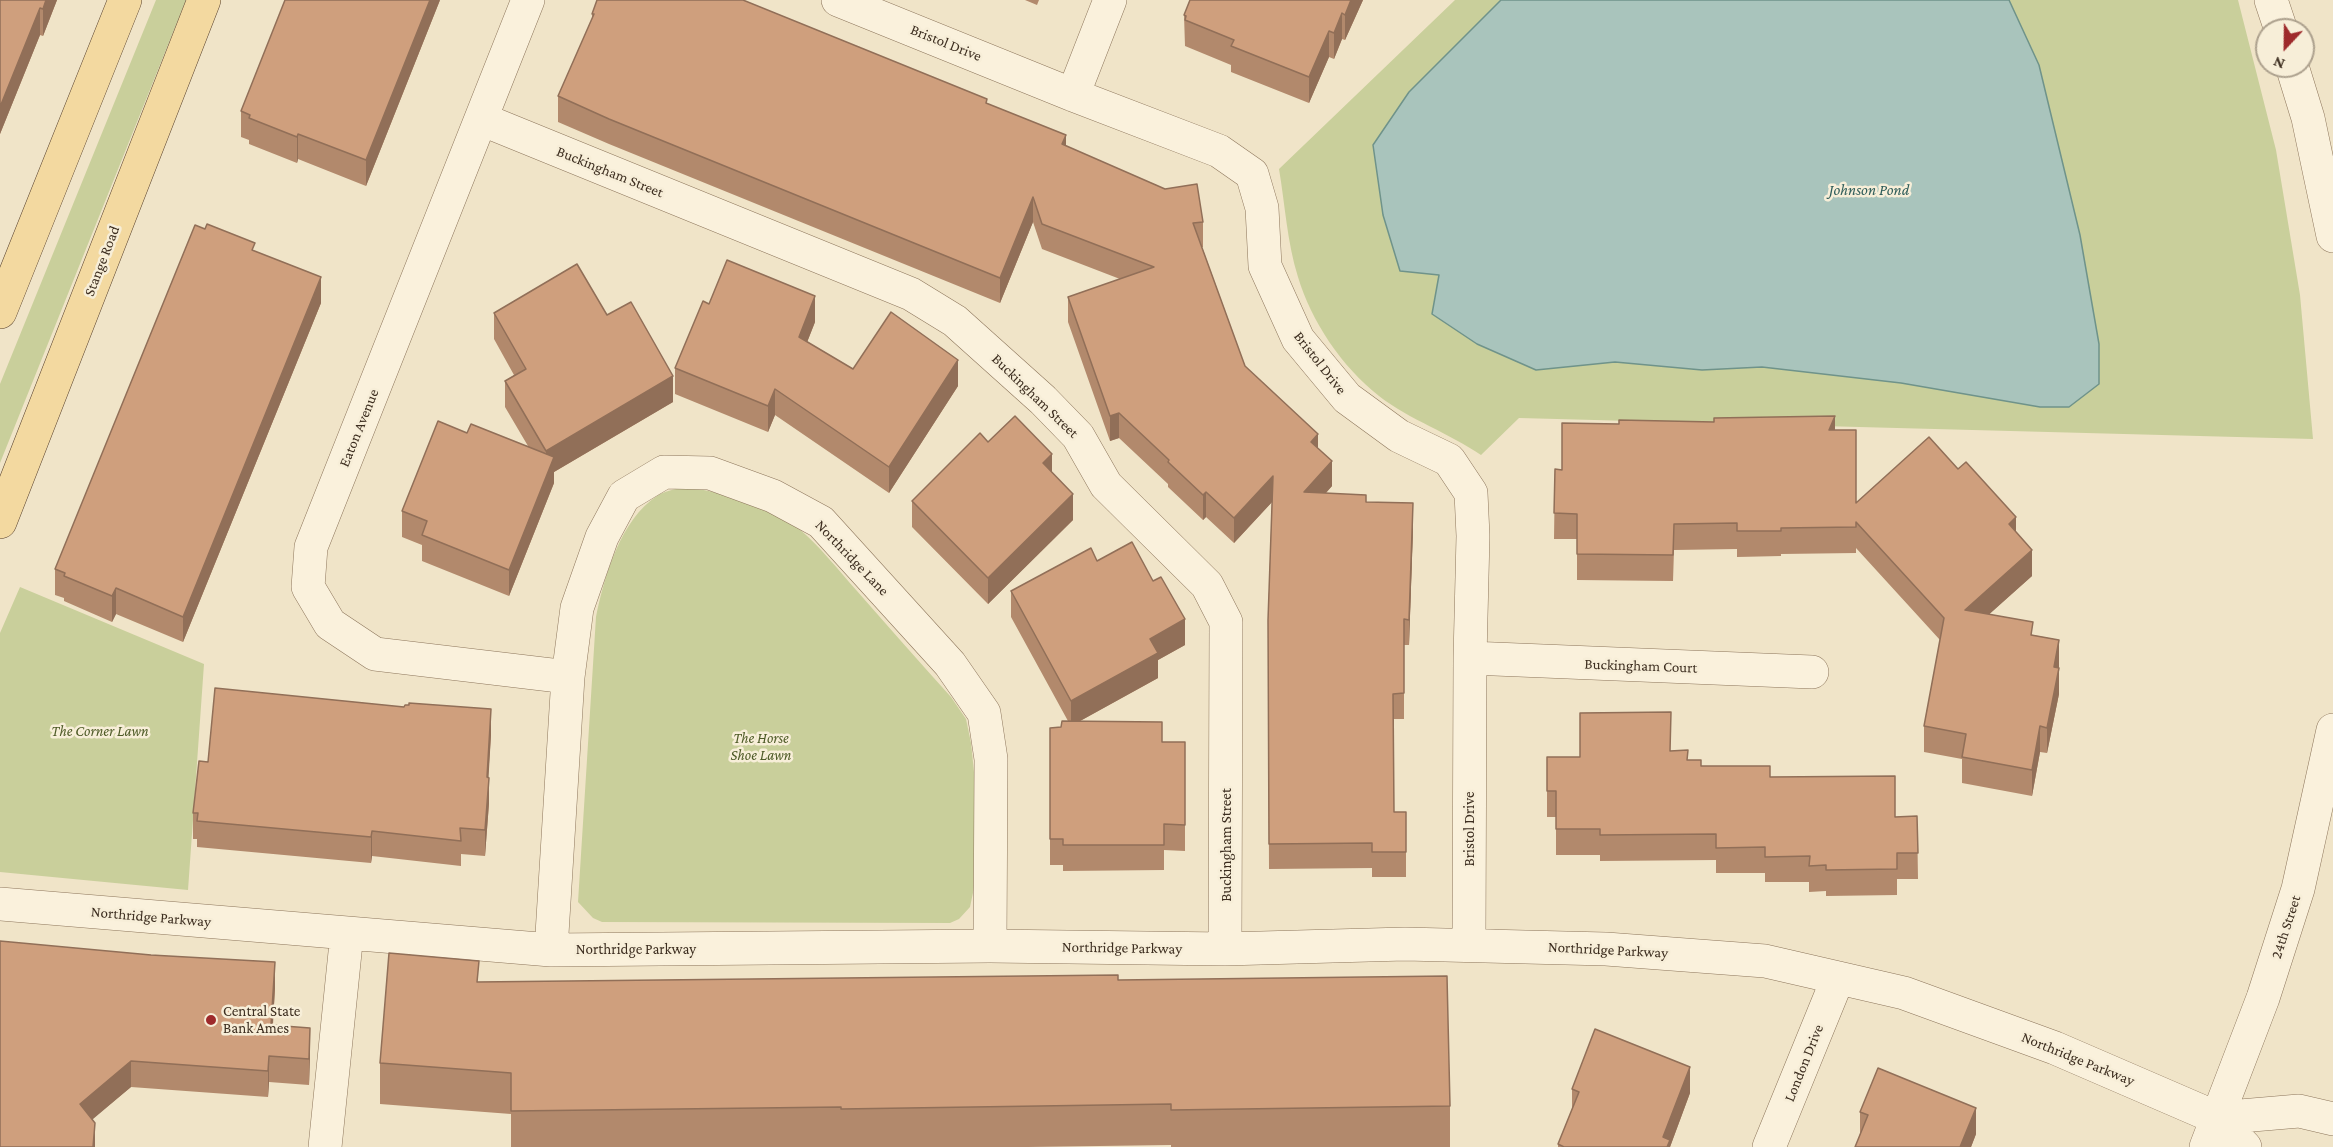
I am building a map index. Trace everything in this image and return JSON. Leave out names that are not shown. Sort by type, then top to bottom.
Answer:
[{"type":"main road","points":[[0,312],[124,0]]},
{"type":"main road","name":"Stange Road","points":[[0,522],[204,0]]},
{"type":"street","name":"Eaton Avenue","points":[[528,0],[311,548],[308,587],[330,624],[375,654],[568,677]]},
{"type":"street","name":"Bristol Drive","points":[[838,0],[1219,151],[1252,174],[1262,208],[1265,266],[1298,339],[1347,398],[1399,436],[1449,460],[1471,493],[1473,536],[1470,658],[1469,945]]},
{"type":"street","points":[[1073,95],[1110,0]]},
{"type":"street","points":[[2271,0],[2277,18]]},
{"type":"street","points":[[2296,78],[2308,118],[2333,236]]},
{"type":"street","name":"Buckingham Street","points":[[481,119],[911,294],[955,321],[1043,400],[1078,436],[1106,485],[1207,585],[1226,622],[1226,949]]},
{"type":"street","name":"Northridge Lane","points":[[551,950],[568,677],[577,608],[602,537],[624,496],[664,472],[710,473],[773,496],[821,522],[950,664],[984,713],[991,759],[990,946]]},
{"type":"street","name":"Buckingham Court","points":[[1470,658],[1812,672]]},
{"type":"street","name":"24th Street","points":[[2212,1132],[2263,998],[2298,890],[2333,730]]},
{"type":"street","name":"Northridge Parkway","points":[[0,904],[551,950],[990,946],[1226,949],[1405,944],[1606,949],[1765,961],[1904,993],[2044,1044],[2245,1147]]},
{"type":"street","points":[[325,1147],[347,933]]},
{"type":"street","name":"London Drive","points":[[1769,1147],[1838,978]]},
{"type":"street","name":"Northridge Parkway","points":[[2212,1132],[2299,1111],[2333,1119]]},
{"type":"green space","points":[[156,0],[186,0],[0,463],[0,384]]},
{"type":"green space","points":[[1455,0],[2238,0],[2255,67],[2255,78],[2258,78],[2276,150],[2300,295],[2313,439],[1519,418],[1481,455],[1391,405],[1365,384],[1330,342],[1311,310],[1294,264],[1279,169]]},
{"type":"green space","name":"The Horse Shoe Lawn","points":[[683,487],[743,500],[787,520],[798,528],[821,550],[951,697],[966,719],[974,772],[974,888],[970,907],[959,919],[950,923],[602,922],[593,918],[578,902],[596,617],[599,601],[616,550],[633,519],[657,496]]},
{"type":"green space","name":"The Corner Lawn","points":[[20,587],[204,664],[188,890],[0,872],[0,633]]},
{"type":"water","name":"Johnson Pond","points":[[1501,0],[2009,0],[2039,65],[2080,235],[2099,344],[2099,384],[2069,407],[2040,407],[1901,383],[1762,367],[1702,370],[1615,362],[1536,370],[1477,344],[1432,314],[1439,275],[1400,271],[1383,215],[1373,145],[1409,92]]},
{"type":"building","points":[[0,0],[46,0],[43,9],[40,8],[0,107]]},
{"type":"building","points":[[285,0],[430,0],[366,160],[298,134],[297,137],[249,118],[250,115],[241,111]]},
{"type":"building","points":[[597,0],[743,0],[987,99],[986,103],[1066,135],[1062,144],[1165,189],[1197,184],[1203,222],[1193,223],[1245,366],[1318,434],[1311,442],[1332,461],[1304,492],[1366,495],[1366,502],[1413,503],[1409,620],[1404,619],[1404,693],[1393,694],[1394,812],[1406,812],[1406,852],[1372,852],[1372,843],[1269,844],[1268,620],[1273,476],[1234,518],[1206,492],[1203,495],[1119,413],[1110,416],[1068,297],[1154,267],[1042,224],[1033,197],[1000,278],[609,119],[558,96],[594,14],[592,14]]},
{"type":"building","points":[[1190,0],[1351,0],[1345,15],[1342,13],[1334,33],[1329,31],[1309,77],[1231,46],[1234,40],[1185,20],[1184,15]]},
{"type":"building","points":[[207,224],[255,243],[252,250],[321,277],[183,617],[116,588],[112,596],[64,576],[65,573],[55,569],[195,225],[205,229]]},
{"type":"building","points":[[727,260],[815,296],[799,337],[853,369],[891,312],[958,360],[889,467],[775,389],[768,406],[675,368],[703,301],[709,304]]},
{"type":"building","points":[[577,264],[607,315],[631,302],[673,376],[546,451],[505,381],[526,369],[494,313]]},
{"type":"building","points":[[1015,416],[1052,454],[1043,463],[1073,494],[988,578],[912,501],[980,433],[988,442]]},
{"type":"building","points":[[1835,416],[1829,430],[1856,430],[1856,503],[1929,437],[1958,469],[1966,462],[2016,517],[2009,524],[2032,550],[1965,610],[2033,622],[2031,635],[2059,640],[2054,667],[2059,668],[2047,728],[2040,726],[2032,770],[1962,757],[1966,734],[1924,726],[1944,618],[1856,522],[1856,527],[1781,528],[1781,531],[1737,531],[1737,523],[1674,524],[1673,555],[1577,554],[1577,514],[1554,513],[1555,469],[1562,470],[1562,423],[1619,424],[1619,420],[1714,422],[1714,418]]},
{"type":"building","points":[[438,421],[467,433],[471,424],[554,457],[509,570],[422,535],[427,521],[402,511]]},
{"type":"building","points":[[1132,542],[1153,581],[1161,577],[1185,619],[1150,639],[1158,653],[1071,701],[1011,591],[1091,548],[1097,561]]},
{"type":"building","points":[[215,688],[404,707],[409,703],[491,709],[485,830],[460,828],[461,841],[372,831],[371,837],[197,821],[198,813],[193,813],[199,761],[208,762]]},
{"type":"building","points":[[1671,712],[1670,751],[1688,750],[1687,760],[1701,760],[1701,766],[1770,766],[1770,777],[1895,776],[1895,817],[1917,816],[1918,853],[1897,853],[1897,869],[1826,870],[1826,865],[1809,866],[1810,856],[1765,857],[1765,847],[1716,848],[1716,834],[1600,835],[1600,829],[1556,829],[1556,791],[1547,791],[1547,757],[1580,757],[1580,713]]},
{"type":"building","points":[[1062,721],[1162,722],[1162,742],[1185,742],[1185,825],[1164,824],[1164,845],[1063,845],[1063,839],[1050,839],[1050,728],[1061,727]]},
{"type":"building","points":[[0,941],[151,955],[275,962],[271,1025],[310,1028],[309,1059],[269,1056],[268,1071],[131,1061],[80,1104],[95,1123],[93,1147],[0,1147]]},
{"type":"building","points":[[389,953],[479,961],[477,982],[1118,975],[1118,980],[1447,976],[1450,1106],[1171,1110],[1171,1104],[511,1111],[511,1073],[380,1063]]},
{"type":"building","points":[[1595,1029],[1690,1067],[1663,1137],[1670,1140],[1667,1147],[1564,1147],[1558,1144],[1579,1092],[1572,1089]]},
{"type":"building","points":[[1878,1068],[1976,1108],[1960,1147],[1855,1147],[1868,1115],[1860,1112]]},
{"type":"place","name":"Central State Bank Ames","points":[[211,1020]]}]
